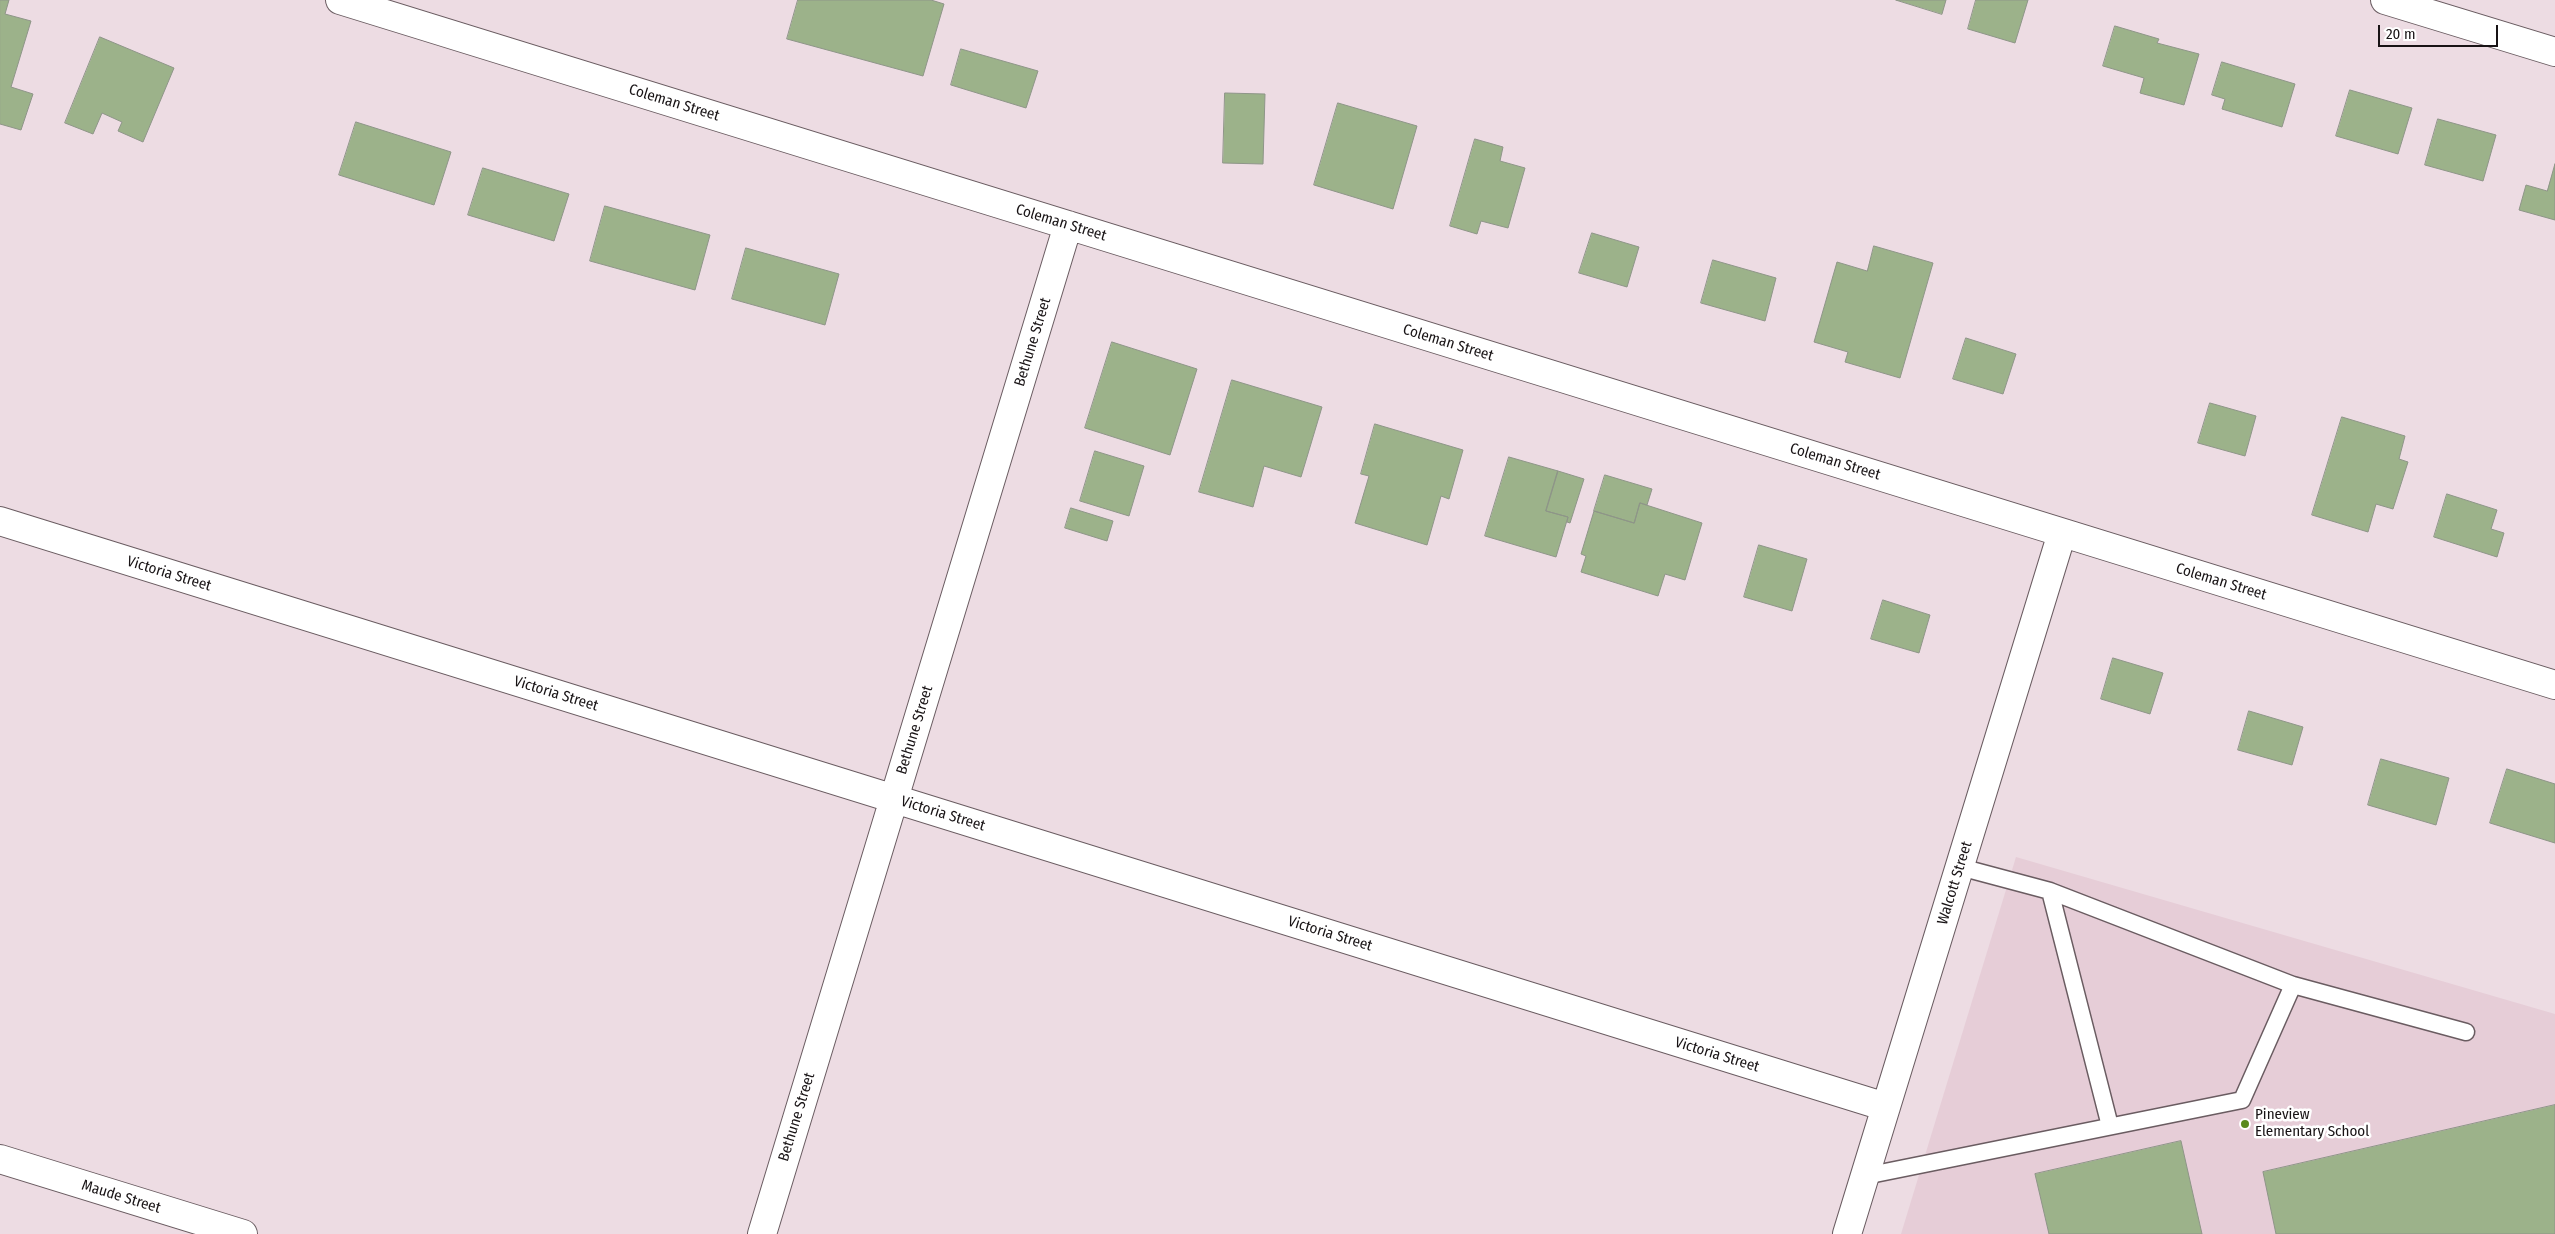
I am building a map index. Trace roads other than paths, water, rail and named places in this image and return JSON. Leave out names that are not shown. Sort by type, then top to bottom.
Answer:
[{"type":"street","name":"Coleman Street","points":[[340,0],[2555,685]]},
{"type":"street","points":[[2385,0],[2555,52]]},
{"type":"street","name":"Bethune Street","points":[[762,1234],[1068,225]]},
{"type":"street","name":"Victoria Street","points":[[0,522],[1886,1107]]},
{"type":"street","name":"Walcott Street","points":[[1847,1234],[2062,533]]},
{"type":"street","name":"Maude Street","points":[[0,1159],[243,1234]]},
{"type":"lane","points":[[1960,868],[2050,892],[2293,985],[2466,1032]]},
{"type":"lane","points":[[2050,892],[2110,1126]]},
{"type":"lane","points":[[1865,1176],[2242,1100],[2293,985]]},
{"type":"place","name":"Pineview Elementary School","points":[[2245,1124]]}]
